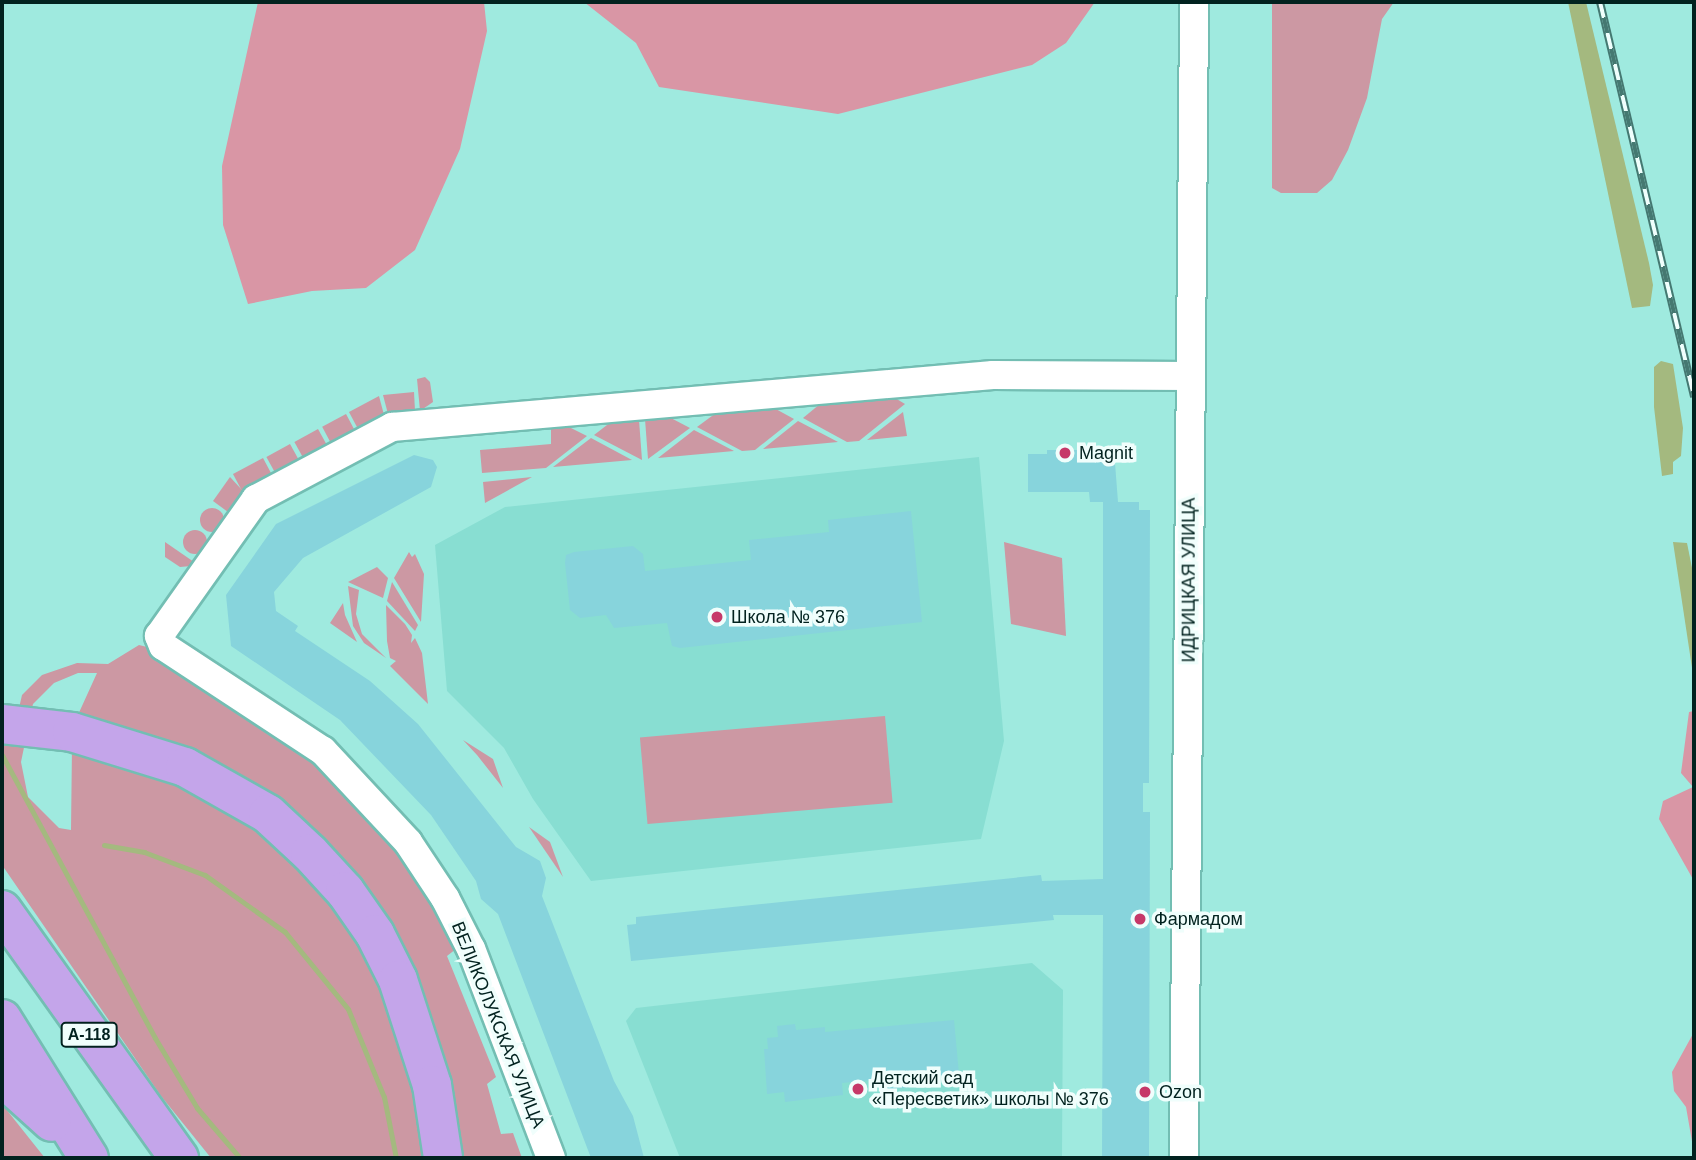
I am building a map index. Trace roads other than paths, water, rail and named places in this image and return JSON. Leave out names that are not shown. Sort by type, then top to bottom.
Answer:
[{"type":"highway","points":[[2,724],[72,732],[136,749],[185,767],[268,814],[345,891],[375,934],[412,1014],[432,1085],[443,1158]]},
{"type":"highway","name":"А-118","points":[[2,910],[179,1158]]},
{"type":"highway","points":[[2,1019],[82,1149]]},
{"type":"highway","points":[[2,1077],[29,1105],[82,1149]]},
{"type":"street","name":"ИДРИЦКАЯ УЛИЦА","points":[[1184,1158],[1195,2]]},
{"type":"street","name":"ВЕЛИКОЛУКСКАЯ УЛИЦА","points":[[551,1158],[471,949],[445,898],[408,842],[323,751],[163,646],[159,636],[256,499],[392,427],[993,375],[1191,376]]},
{"type":"waterway","points":[[2,755],[155,1038],[197,1108],[240,1158]]},
{"type":"waterway","points":[[104,845],[144,852],[205,875],[285,932],[348,1009],[384,1097],[396,1158]]},
{"type":"railway","points":[[1600,2],[1694,397]]},
{"type":"place","name":"Magnit","points":[[1065,453]]},
{"type":"place","name":"Школа № 376","points":[[717,617]]},
{"type":"place","name":"Фармадом","points":[[1140,919]]},
{"type":"place","name":"Детский сад «Пересветик» школы № 376","points":[[858,1089]]},
{"type":"place","name":"Ozon","points":[[1145,1092]]}]
